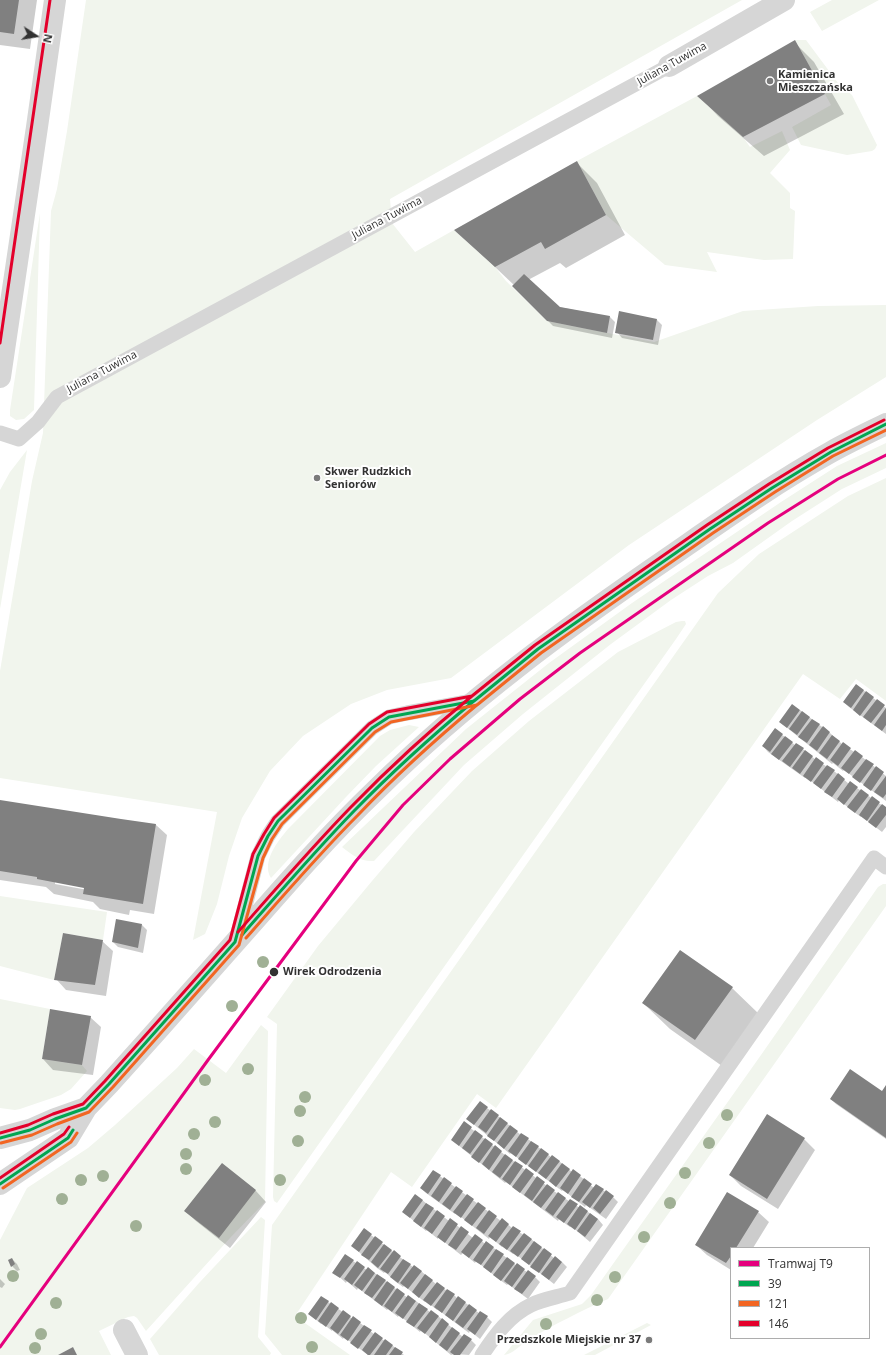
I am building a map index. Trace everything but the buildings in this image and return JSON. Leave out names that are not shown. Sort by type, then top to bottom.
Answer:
[{"type":"street","points":[[0,377],[55,0]]},
{"type":"street","name":"Juliana Tuwima","points":[[669,66],[784,0]]},
{"type":"street","points":[[0,1184],[68,1138],[86,1108],[110,1084],[302,867],[354,811],[426,742],[538,649],[623,588],[772,488],[831,452],[886,424]]},
{"type":"street","points":[[0,1138],[30,1130],[86,1108]]},
{"type":"street","points":[[124,1330],[137,1355]]},
{"type":"lane","name":"Juliana Tuwima","points":[[0,433],[20,439],[38,422],[57,397],[669,66]]},
{"type":"lane","points":[[235,942],[258,856],[268,836],[278,821],[372,728],[389,717],[474,701]]},
{"type":"lane","points":[[482,1355],[491,1341],[515,1314],[533,1304],[570,1293],[874,858],[886,867]]},
{"type":"shaded area","points":[[86,0],[742,0],[390,199],[392,223],[415,252],[454,230],[495,267],[506,281],[547,321],[654,342],[743,311],[818,306],[886,305],[886,377],[817,420],[629,545],[451,678],[387,690],[351,704],[303,736],[270,771],[242,818],[229,856],[217,904],[205,934],[193,940],[217,812],[0,778],[0,671],[32,481],[43,433],[51,211],[57,189],[67,131]]},
{"type":"shaded area","points":[[832,0],[879,0],[822,31],[810,12]]},
{"type":"shaded area","points":[[795,40],[806,40],[838,83],[852,95],[877,145],[875,149],[872,151],[847,155],[801,145],[792,127],[831,105]]},
{"type":"shaded area","points":[[697,96],[743,137],[750,147],[782,131],[790,150],[770,173],[790,193],[790,208],[795,211],[793,259],[764,260],[707,252],[717,272],[665,265],[606,215],[577,161]]},
{"type":"shaded area","points":[[40,213],[34,410],[24,419],[16,420],[10,416],[10,410]]},
{"type":"shaded area","points":[[886,443],[886,468],[842,489],[792,521],[733,563],[708,576],[671,600],[611,644],[523,714],[464,765],[374,861],[361,859],[342,847],[466,729],[549,663],[632,603],[781,502],[837,466]]},
{"type":"shaded area","points":[[27,450],[0,609],[0,490],[10,472]]},
{"type":"shaded area","points":[[886,478],[886,701],[856,679],[840,699],[803,674],[496,1108],[477,1094],[412,1187],[391,1172],[295,1316],[350,1355],[282,1355],[265,1334],[272,1225],[718,593],[759,554],[848,496]]},
{"type":"shaded area","points":[[685,621],[686,624],[676,639],[277,1203],[274,1201],[277,1024],[267,1017],[318,946],[372,881],[414,832],[472,771],[529,721],[618,652],[676,622]]},
{"type":"shaded area","points":[[409,725],[419,727],[376,766],[271,878],[268,872],[269,859],[280,839],[288,829],[380,736],[390,730]]},
{"type":"shaded area","points":[[886,884],[886,906],[608,1299],[577,1313],[528,1340],[510,1353],[504,1355],[533,1320],[582,1304],[591,1295],[878,887]]},
{"type":"shaded area","points":[[0,896],[107,912],[103,940],[63,933],[54,980],[0,966]]},
{"type":"shaded area","points":[[0,999],[50,1009],[42,1059],[82,1065],[87,1071],[71,1089],[61,1095],[20,1109],[15,1110],[0,1108]]},
{"type":"shaded area","points":[[261,1025],[268,1031],[265,1202],[230,1238],[146,1331],[134,1316],[128,1317],[99,1331],[111,1355],[77,1355],[73,1347],[58,1355],[0,1355],[0,1240],[27,1188],[88,1148],[177,1068],[194,1049],[226,1073]]},
{"type":"shaded area","points":[[261,1217],[265,1220],[258,1337],[271,1353],[270,1355],[159,1355],[150,1339],[199,1283]]},
{"type":"shaded area","points":[[647,1323],[651,1325],[595,1355],[584,1355]]},
{"type":"tram line","name":"T9","points":[[0,1347],[208,1060],[356,861],[403,805],[450,759],[520,699],[580,653],[768,523],[838,479],[886,455]]},
{"type":"transit line","name":"146","points":[[0,343],[50,0]]},
{"type":"transit line","name":"146","points":[[0,1133],[28,1125],[53,1114],[83,1104],[105,1081],[230,940],[253,854],[274,818],[369,724],[387,712],[472,696],[535,645],[707,525],[769,484],[828,448],[884,420]]},
{"type":"transit line","name":"39","points":[[0,1138],[30,1130],[86,1108],[109,1084],[235,942],[258,856],[268,836],[278,821],[372,728],[389,717],[474,701],[538,649],[710,529],[772,488],[831,452],[886,424]]},
{"type":"transit line","name":"121","points":[[1,1143],[32,1135],[89,1112],[113,1087],[239,945],[263,858],[272,839],[282,824],[375,732],[391,722],[477,705],[541,653],[713,533],[833,456],[886,430]]},
{"type":"transit line","name":"146","points":[[238,932],[336,822],[365,792],[425,736],[472,696]]},
{"type":"transit line","name":"39","points":[[242,935],[311,857],[368,796],[413,754],[475,700]]},
{"type":"transit line","name":"121","points":[[246,938],[315,860],[372,800],[416,758],[478,704]]},
{"type":"transit line","name":"146","points":[[0,1178],[64,1134],[69,1127]]},
{"type":"transit line","name":"39","points":[[0,1184],[68,1138],[73,1130]]},
{"type":"transit line","name":"121","points":[[3,1188],[71,1142],[77,1133]]},
{"type":"place","name":"Kamienica Mieszczańska","points":[[770,81]]},
{"type":"place","name":"Skwer Rudzkich Seniorów","points":[[317,478]]},
{"type":"place","name":"Wirek Odrodzenia","points":[[274,972]]},
{"type":"place","name":"Przedszkole Miejskie nr 37","points":[[649,1340]]}]
